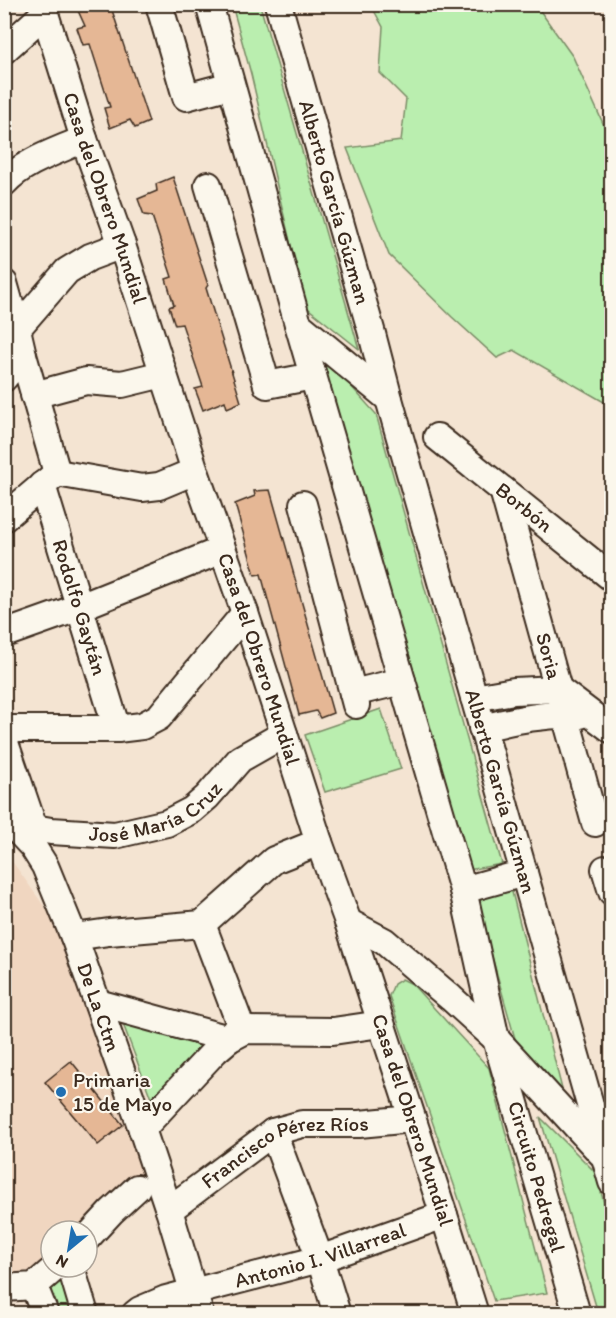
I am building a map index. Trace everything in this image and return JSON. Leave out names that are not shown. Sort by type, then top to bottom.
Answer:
[{"type":"street","points":[[159,4],[188,107],[231,85]]},
{"type":"street","points":[[208,4],[298,324],[463,890],[496,1040]]},
{"type":"street","name":"Alberto García Gúzman","points":[[278,4],[612,1182]]},
{"type":"street","points":[[4,50],[43,9]]},
{"type":"street","name":"Casa del Obrero Mundial","points":[[43,9],[84,139],[122,245],[195,471],[348,922],[475,1314]]},
{"type":"street","points":[[4,183],[31,163],[84,139]]},
{"type":"street","points":[[208,185],[269,392],[313,376]]},
{"type":"street","points":[[4,378],[15,342],[67,271],[90,257],[122,245]]},
{"type":"street","name":"Rodolfo Gaytán","points":[[4,283],[15,342],[34,394],[49,479],[80,608],[117,729]]},
{"type":"street","points":[[298,324],[389,399]]},
{"type":"street","points":[[34,394],[86,381],[122,384],[163,374]]},
{"type":"street","name":"Borbón","points":[[437,437],[612,578]]},
{"type":"street","points":[[4,518],[49,479],[142,488],[159,486],[195,471]]},
{"type":"street","name":"Soria","points":[[503,490],[595,823]]},
{"type":"street","points":[[303,504],[355,699],[402,681]]},
{"type":"street","points":[[4,634],[80,608],[222,550]]},
{"type":"street","points":[[4,729],[117,729],[142,726],[159,717],[245,613]]},
{"type":"street","points":[[474,698],[514,691],[558,689],[602,723]]},
{"type":"street","points":[[482,728],[522,718],[564,714],[602,723]]},
{"type":"street","name":"José María Cruz","points":[[33,837],[51,831],[114,834],[167,824],[192,810],[207,797],[240,759],[284,735]]},
{"type":"street","points":[[4,740],[33,837]]},
{"type":"street","name":"De La Ctm","points":[[6,817],[33,837],[74,937],[142,1129],[197,1303]]},
{"type":"street","points":[[74,937],[202,924],[273,860],[319,842]]},
{"type":"street","points":[[463,890],[524,873]]},
{"type":"street","points":[[348,922],[384,941],[451,998],[496,1040],[605,1157]]},
{"type":"street","points":[[202,924],[238,1031]]},
{"type":"street","points":[[98,1003],[238,1031],[333,1031],[381,1024]]},
{"type":"street","points":[[142,1129],[215,1051],[238,1031]]},
{"type":"street","name":"Circuito Pedregal","points":[[496,1040],[578,1314]]},
{"type":"street","name":"Francisco Pérez Ríos","points":[[169,1210],[273,1132],[302,1124],[359,1124],[412,1119]]},
{"type":"street","points":[[273,1132],[320,1259],[337,1314]]},
{"type":"street","points":[[99,1225],[137,1188]]},
{"type":"street","name":"Antonio I. Villarreal","points":[[135,1314],[166,1299],[197,1303],[444,1215]]},
{"type":"street","points":[[4,1288],[34,1286],[42,1279]]},
{"type":"street","points":[[75,1279],[85,1314]]},
{"type":"street","points":[[34,1286],[45,1314]]},
{"type":"shaded area","name":"Primaria 15 de Mayo","points":[[4,850],[54,920],[91,1012],[145,1172],[94,1219],[39,1219],[39,1269],[5,1276]]},
{"type":"green space","points":[[232,5],[260,5],[359,349],[305,306],[251,74]]},
{"type":"green space","points":[[371,5],[536,5],[573,57],[611,141],[611,404],[514,350],[497,358],[389,255],[347,148],[401,141],[406,99],[380,73],[383,27]]},
{"type":"green space","points":[[319,360],[332,365],[376,414],[502,864],[468,870]]},
{"type":"green space","points":[[381,709],[401,769],[325,792],[305,735]]},
{"type":"green space","points":[[511,888],[564,1097],[519,1053],[475,896]]},
{"type":"green space","points":[[402,979],[412,984],[489,1068],[547,1293],[494,1301],[389,996],[394,984]]},
{"type":"green space","points":[[120,1016],[209,1035],[208,1047],[152,1101]]},
{"type":"green space","points":[[540,1117],[596,1173],[611,1229],[611,1313],[598,1313]]},
{"type":"green space","points":[[54,1279],[68,1279],[80,1313],[50,1313],[45,1287]]},
{"type":"building","points":[[75,4],[110,4],[149,122],[135,128],[130,120],[110,128],[104,108],[110,107],[90,44],[83,45],[77,28],[85,26]]},
{"type":"building","points":[[173,177],[208,285],[206,288],[241,402],[227,408],[225,401],[203,410],[195,389],[203,387],[182,324],[175,325],[169,307],[174,305],[166,279],[172,277],[152,216],[144,215],[138,199],[157,191],[156,184]]},
{"type":"building","points":[[270,490],[333,713],[320,718],[316,711],[299,715],[261,574],[255,575],[235,504],[255,496],[254,491]]},
{"type":"building","points":[[71,1061],[123,1125],[98,1145],[45,1082]]},
{"type":"place","name":"Primaria 15 de Mayo","points":[[61,1092]]}]
